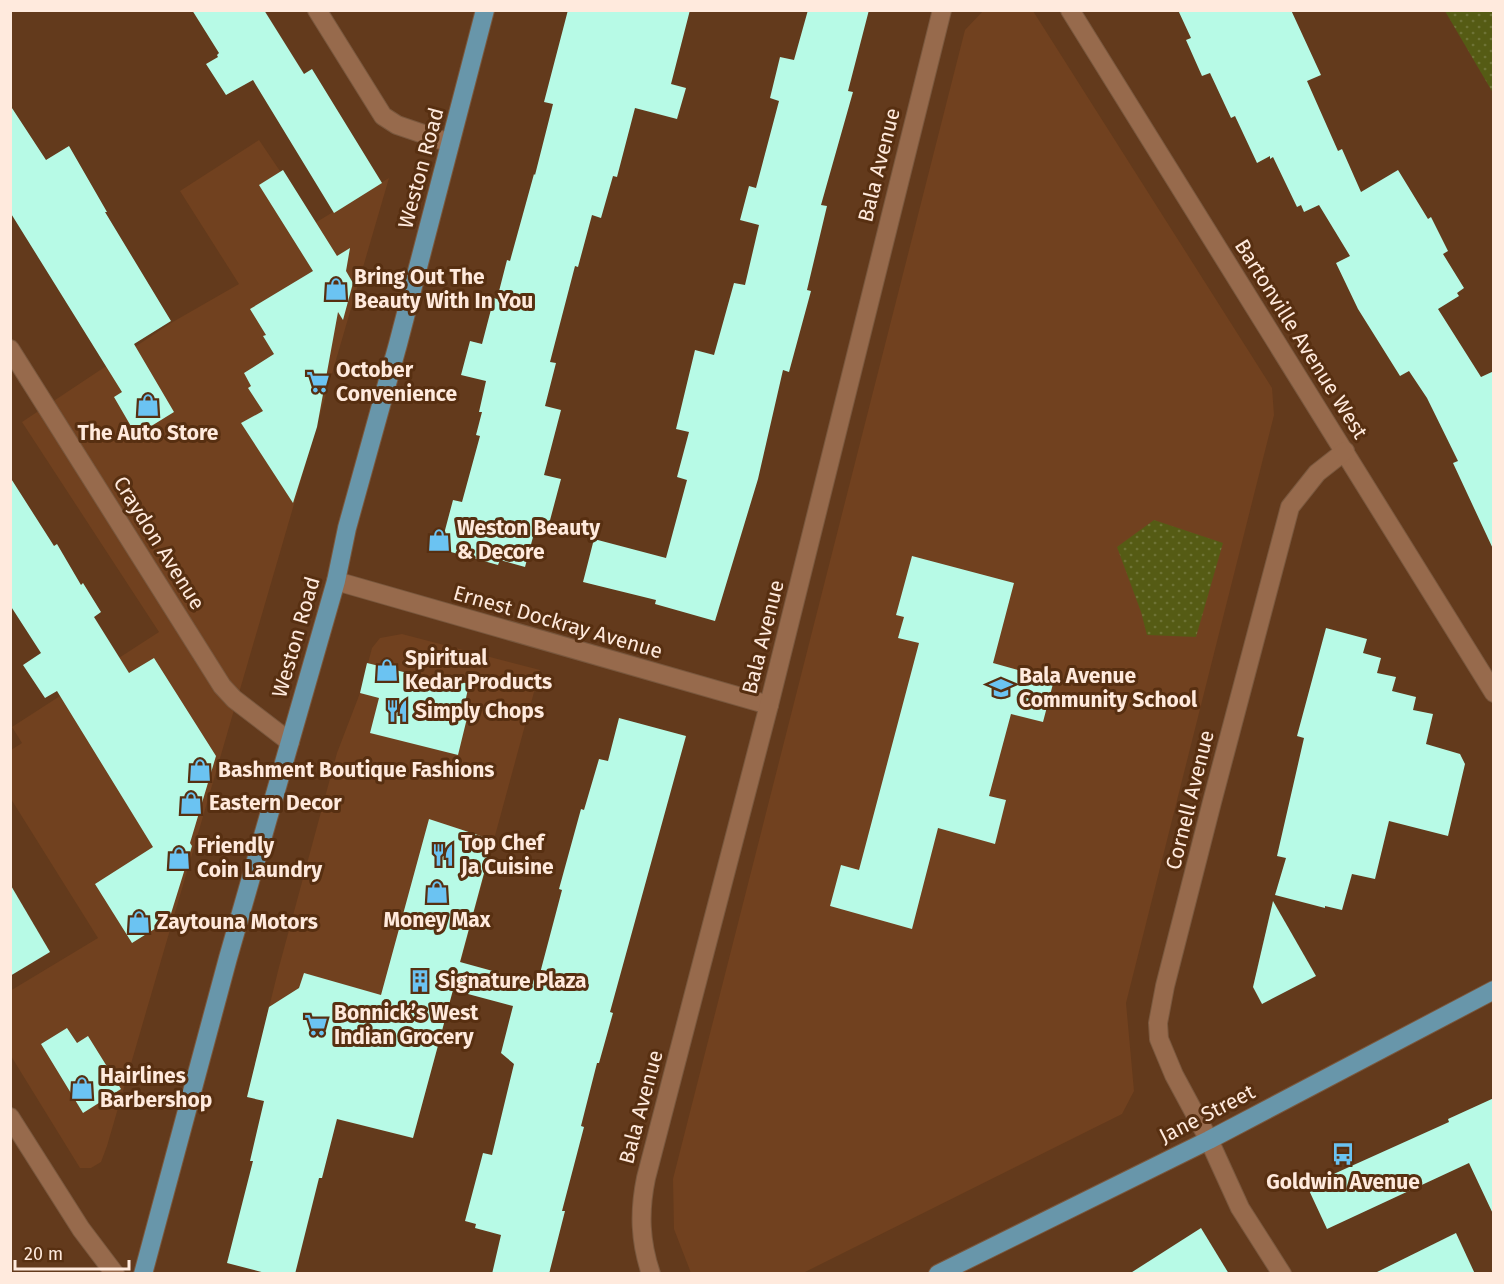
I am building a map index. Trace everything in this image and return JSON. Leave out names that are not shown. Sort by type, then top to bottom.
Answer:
[{"type":"main road","name":"Weston Road","points":[[143,1274],[228,958],[336,581],[347,528],[485,10]]},
{"type":"main road","name":"Jane Street","points":[[938,1274],[1209,1140],[1494,990]]},
{"type":"street","points":[[317,10],[383,116],[397,125],[450,143]]},
{"type":"street","name":"Bala Avenue","points":[[651,1274],[640,1228],[641,1202],[769,705],[942,10]]},
{"type":"street","name":"Bartonville Avenue West","points":[[1070,10],[1494,693]]},
{"type":"street","name":"Craydon Avenue","points":[[10,349],[222,686],[234,699],[290,742]]},
{"type":"street","name":"Cornell Avenue","points":[[1209,1140],[1174,1075],[1159,1039],[1158,1023],[1212,802],[1290,507],[1317,473],[1345,451]]},
{"type":"street","name":"Ernest Dockray Avenue","points":[[336,581],[769,705]]},
{"type":"street","points":[[10,1117],[81,1229],[115,1274]]},
{"type":"street","points":[[1209,1140],[1240,1208],[1282,1274]]},
{"type":"shaded area","name":"Bala Avenue Community School","points":[[983,11],[1033,11],[1272,388],[1274,415],[1126,1003],[1134,1091],[1122,1114],[803,1273],[691,1273],[674,1229],[673,1179],[965,30]]},
{"type":"shaded area","points":[[259,140],[315,223],[389,178],[107,1146],[101,1162],[91,1168],[80,1168],[11,1056],[10,991],[98,938],[11,799],[11,750],[22,743],[12,727],[159,632],[22,422],[171,323],[239,284],[180,191]]},
{"type":"shaded area","points":[[402,634],[540,670],[413,1138],[247,1097],[279,967],[337,753],[360,693],[372,648],[380,638]]},
{"type":"green space","points":[[1445,11],[1493,11],[1493,93]]},
{"type":"green space","points":[[1154,520],[1223,543],[1196,637],[1147,635],[1117,547]]},
{"type":"building","points":[[192,10],[264,10],[304,74],[312,69],[382,183],[334,213],[253,80],[226,95],[206,64],[218,57],[219,53]]},
{"type":"building","points":[[568,10],[690,10],[671,84],[686,88],[677,119],[635,108],[617,177],[613,176],[601,218],[592,215],[578,267],[575,266],[550,362],[556,363],[545,406],[561,410],[544,475],[561,479],[549,524],[537,522],[525,567],[500,560],[498,565],[440,549],[453,500],[462,502],[480,436],[476,435],[486,381],[461,375],[470,341],[482,344],[494,298],[497,299],[507,260],[510,261],[553,104],[544,102]]},
{"type":"building","points":[[808,10],[869,10],[848,91],[853,92],[821,205],[827,206],[807,290],[811,291],[789,372],[783,370],[758,479],[715,621],[655,604],[656,600],[583,582],[594,539],[666,558],[687,480],[677,477],[689,432],[676,429],[695,350],[714,355],[734,283],[745,285],[759,225],[740,220],[749,186],[756,188],[779,101],[770,98],[780,57],[794,60]]},
{"type":"building","points":[[1178,10],[1291,10],[1321,75],[1307,81],[1338,151],[1342,149],[1361,192],[1398,170],[1428,219],[1431,217],[1448,251],[1443,254],[1464,288],[1457,293],[1459,296],[1438,309],[1481,377],[1494,371],[1494,551],[1453,463],[1458,461],[1427,398],[1409,371],[1400,376],[1358,309],[1336,263],[1350,256],[1319,205],[1304,212],[1301,205],[1297,207],[1273,157],[1270,159],[1270,156],[1257,163],[1235,116],[1231,118],[1210,73],[1202,76],[1186,40],[1191,38]]},
{"type":"building","points":[[10,105],[46,160],[69,146],[107,212],[105,212],[171,321],[134,344],[174,412],[140,433],[135,425],[132,428],[114,397],[122,392],[10,212]]},
{"type":"building","points":[[283,170],[337,256],[350,248],[346,271],[353,283],[343,320],[338,312],[317,427],[293,503],[241,423],[263,411],[248,388],[251,386],[244,373],[274,354],[263,336],[266,335],[250,309],[313,271],[259,185]]},
{"type":"building","points":[[10,477],[54,546],[57,544],[81,585],[83,583],[101,612],[94,617],[129,673],[154,658],[216,756],[169,920],[132,943],[95,884],[153,847],[57,691],[45,698],[23,665],[41,653],[10,605]]},
{"type":"building","points":[[912,556],[1014,583],[993,663],[1054,680],[1043,722],[1011,714],[989,796],[1006,800],[995,844],[938,828],[912,929],[830,906],[841,865],[859,870],[919,643],[898,638],[904,617],[896,615]]},
{"type":"building","points":[[1326,628],[1367,639],[1363,653],[1381,658],[1377,673],[1396,677],[1392,691],[1416,697],[1413,710],[1433,714],[1426,744],[1460,754],[1465,764],[1448,836],[1389,821],[1375,879],[1352,874],[1342,910],[1275,895],[1286,858],[1277,856],[1304,738],[1297,736]]},
{"type":"building","points":[[367,663],[432,679],[433,675],[469,684],[463,712],[468,714],[458,755],[370,733],[379,698],[360,693]]},
{"type":"building","points":[[619,718],[686,736],[610,1012],[613,1013],[599,1063],[597,1063],[549,1274],[492,1274],[501,1235],[475,1228],[476,1224],[465,1221],[483,1153],[492,1155],[514,1064],[501,1053],[513,1006],[453,990],[413,1138],[337,1119],[322,1178],[319,1178],[295,1274],[269,1274],[227,1263],[253,1161],[250,1161],[264,1101],[247,1097],[269,1007],[299,988],[304,973],[381,995],[429,819],[493,840],[460,962],[533,982],[535,976],[539,977],[562,890],[559,889],[581,809],[584,810],[599,759],[608,761]]},
{"type":"building","points":[[10,884],[50,952],[10,976]]},
{"type":"building","points":[[1273,901],[1316,976],[1262,1004],[1253,987]]},
{"type":"building","points":[[67,1028],[77,1043],[88,1036],[121,1089],[83,1113],[41,1044]]},
{"type":"building","points":[[1494,1098],[1494,1216],[1469,1163],[1327,1229],[1307,1186],[1449,1122],[1448,1119]]},
{"type":"building","points":[[1201,1228],[1229,1274],[1129,1274]]},
{"type":"building","points":[[1456,1233],[1475,1274],[1373,1274]]},
{"type":"place","name":"Bring Out The Beauty With In You","points":[[336,289]]},
{"type":"place","name":"October Convenience","points":[[318,382]]},
{"type":"place","name":"The Auto Store","points":[[148,405]]},
{"type":"place","name":"Weston Beauty & Decore","points":[[439,540]]},
{"type":"place","name":"Spiritual Kedar Products","points":[[387,670]]},
{"type":"place","name":"Bala Avenue Community School","points":[[1001,688]]},
{"type":"place","name":"Simply Chops","points":[[397,711]]},
{"type":"place","name":"Bashment Boutique Fashions","points":[[200,770]]},
{"type":"place","name":"Eastern Decor","points":[[191,803]]},
{"type":"place","name":"Top Chef Ja Cuisine","points":[[443,855]]},
{"type":"place","name":"Friendly Coin Laundry","points":[[179,858]]},
{"type":"place","name":"Money Max","points":[[437,892]]},
{"type":"place","name":"Zaytouna Motors","points":[[139,922]]},
{"type":"place","name":"Signature Plaza","points":[[420,981]]},
{"type":"place","name":"Bonnick’s West Indian Grocery","points":[[316,1025]]},
{"type":"place","name":"Hairlines Barbershop","points":[[82,1088]]},
{"type":"place","name":"Goldwin Avenue","points":[[1343,1154]]}]
